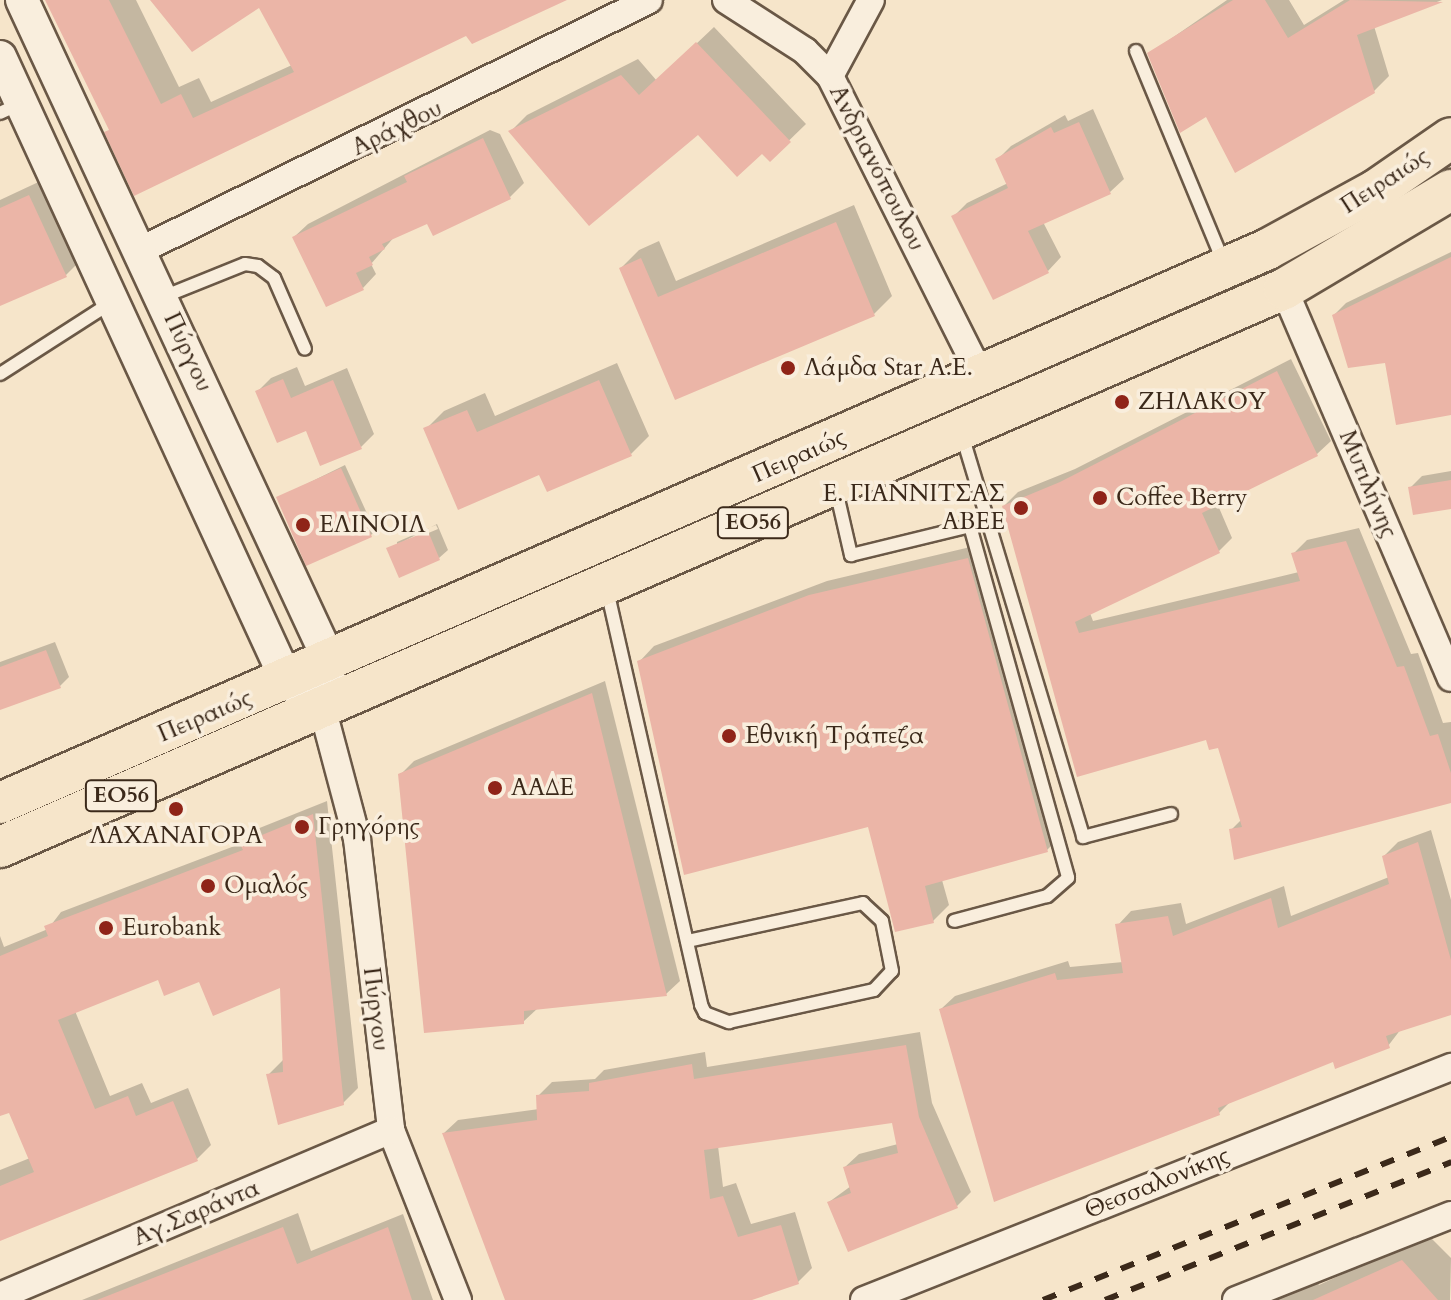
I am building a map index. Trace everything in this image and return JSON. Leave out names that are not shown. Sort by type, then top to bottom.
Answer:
[{"type":"main road","name":"Πειραιώς","points":[[0,803],[287,681],[1226,268],[1352,204],[1451,138]]},
{"type":"main road","name":"Πειραιώς","points":[[5,849],[1284,289],[1393,229],[1451,190]]},
{"type":"main road","points":[[1393,229],[1451,202]]},
{"type":"street","name":"Πύργου","points":[[22,0],[163,297],[330,662],[323,711],[357,839],[391,1130],[458,1300]]},
{"type":"street","name":"Αράχθου","points":[[141,250],[649,0]]},
{"type":"street","name":"Ανδριανόπουλου","points":[[726,0],[805,51],[830,76],[981,376]]},
{"type":"street","points":[[830,76],[871,0]]},
{"type":"street","name":"Πύργου","points":[[0,57],[11,108],[115,300],[287,681],[323,711]]},
{"type":"street","name":"Μυτιλήνης","points":[[1284,289],[1450,673]]},
{"type":"street","name":"Θεσσαλονίκης","points":[[864,1300],[1451,1067]]},
{"type":"street","name":"Αγ.Σαράντα","points":[[0,1296],[391,1130]]},
{"type":"street","points":[[1236,1300],[1451,1215]]},
{"type":"lane","points":[[1136,51],[1226,268]]},
{"type":"lane","points":[[163,297],[245,264],[258,266],[274,278],[305,349]]},
{"type":"lane","points":[[0,374],[115,300]]},
{"type":"lane","points":[[961,432],[1083,837],[1171,814]]},
{"type":"lane","points":[[835,487],[851,555],[970,526],[1068,878],[1047,896],[954,921]]},
{"type":"lane","points":[[606,587],[701,1005],[720,1022],[874,990],[892,971],[882,921],[863,903],[687,941]]},
{"type":"building","points":[[45,0],[109,0],[161,104],[181,94],[193,118],[294,72],[259,8],[192,52],[150,0],[567,0],[472,44],[466,36],[134,196],[104,132],[109,130]]},
{"type":"building","points":[[1233,0],[1265,0],[1288,38],[1350,0],[1443,2],[1357,35],[1375,93],[1235,173],[1206,117],[1180,133],[1147,53]]},
{"type":"building","points":[[696,42],[791,142],[770,162],[762,154],[737,177],[698,135],[589,226],[508,131],[621,75],[639,95]]},
{"type":"building","points":[[1079,122],[1111,194],[1028,231],[1049,273],[993,300],[951,216],[1008,188],[995,159],[1051,127],[1054,133]]},
{"type":"building","points":[[483,138],[511,199],[433,236],[427,224],[382,244],[385,249],[369,257],[373,265],[356,273],[364,290],[326,307],[292,237],[407,182],[404,176]]},
{"type":"building","points":[[29,195],[67,277],[0,306],[0,208]]},
{"type":"building","points":[[836,222],[875,316],[675,400],[619,268],[641,258],[658,297]]},
{"type":"building","points":[[1451,257],[1451,415],[1396,425],[1385,363],[1348,368],[1332,315]]},
{"type":"building","points":[[1277,371],[1318,456],[1202,513],[1220,553],[1075,622],[1079,633],[1300,581],[1291,553],[1346,541],[1397,667],[1404,666],[1430,736],[1438,734],[1451,773],[1451,803],[1234,860],[1229,829],[1242,827],[1218,748],[1209,750],[1206,740],[1077,777],[1002,506],[1060,482]]},
{"type":"building","points":[[283,379],[291,398],[333,380],[362,449],[320,466],[306,431],[277,443],[255,391]]},
{"type":"building","points":[[599,380],[632,456],[547,492],[539,475],[458,510],[423,428],[467,410],[477,432]]},
{"type":"building","points":[[341,468],[372,537],[306,566],[276,497]]},
{"type":"building","points":[[1451,480],[1451,509],[1413,515],[1408,487]]},
{"type":"building","points":[[428,531],[440,560],[399,578],[386,548]]},
{"type":"building","points":[[968,558],[1048,852],[925,886],[934,923],[895,932],[868,827],[684,875],[637,661],[809,595]]},
{"type":"building","points":[[46,650],[61,688],[0,710],[0,667]]},
{"type":"building","points":[[592,693],[667,996],[524,1011],[524,1024],[424,1033],[398,774]]},
{"type":"building","points":[[313,814],[344,1105],[278,1125],[266,1074],[283,1072],[280,988],[213,1016],[199,982],[164,996],[158,980],[58,1020],[95,1109],[128,1096],[136,1116],[173,1101],[198,1161],[0,1241],[0,1186],[34,1172],[9,1113],[0,1116],[0,956],[48,936],[44,926],[243,850],[240,844]]},
{"type":"building","points":[[1418,842],[1451,960],[1451,1015],[1386,1036],[1390,1048],[1335,1069],[1333,1062],[1218,1108],[1220,1115],[994,1202],[939,1009],[1055,973],[1057,980],[1123,973],[1115,924],[1168,916],[1173,936],[1271,898],[1278,928],[1389,884],[1382,856]]},
{"type":"building","points":[[906,1045],[919,1117],[958,1208],[848,1252],[827,1202],[851,1193],[843,1167],[898,1153],[892,1123],[704,1150],[710,1199],[723,1196],[738,1237],[781,1225],[799,1284],[752,1300],[505,1300],[442,1133],[537,1120],[536,1095],[589,1091],[589,1083],[692,1064],[694,1079]]},
{"type":"building","points":[[283,1227],[297,1264],[388,1227],[412,1300],[97,1300]]},
{"type":"building","points":[[1402,1260],[1438,1300],[1313,1300]]},
{"type":"railway","points":[[1043,1300],[1451,1137]]},
{"type":"railway","points":[[1105,1300],[1451,1162]]},
{"type":"place","name":"Λάμδα Star Α.Ε.","points":[[788,368]]},
{"type":"place","name":"ΖΗΛΑΚΟΥ","points":[[1122,402]]},
{"type":"place","name":"Coffee Berry","points":[[1100,498]]},
{"type":"place","name":"Ε. ΓΙΑΝΝΙΤΣΑΣ ΑΒΕΕ","points":[[1021,508]]},
{"type":"place","name":"ΕΛΙΝΟΙΛ","points":[[303,525]]},
{"type":"place","name":"Εθνική Τράπεζα","points":[[729,736]]},
{"type":"place","name":"ΑΑΔΕ","points":[[495,788]]},
{"type":"place","name":"ΛΑΧΑΝΑΓΟΡΑ","points":[[176,809]]},
{"type":"place","name":"Γρηγόρης","points":[[302,827]]},
{"type":"place","name":"Ομαλός","points":[[208,886]]},
{"type":"place","name":"Eurobank","points":[[106,928]]}]
